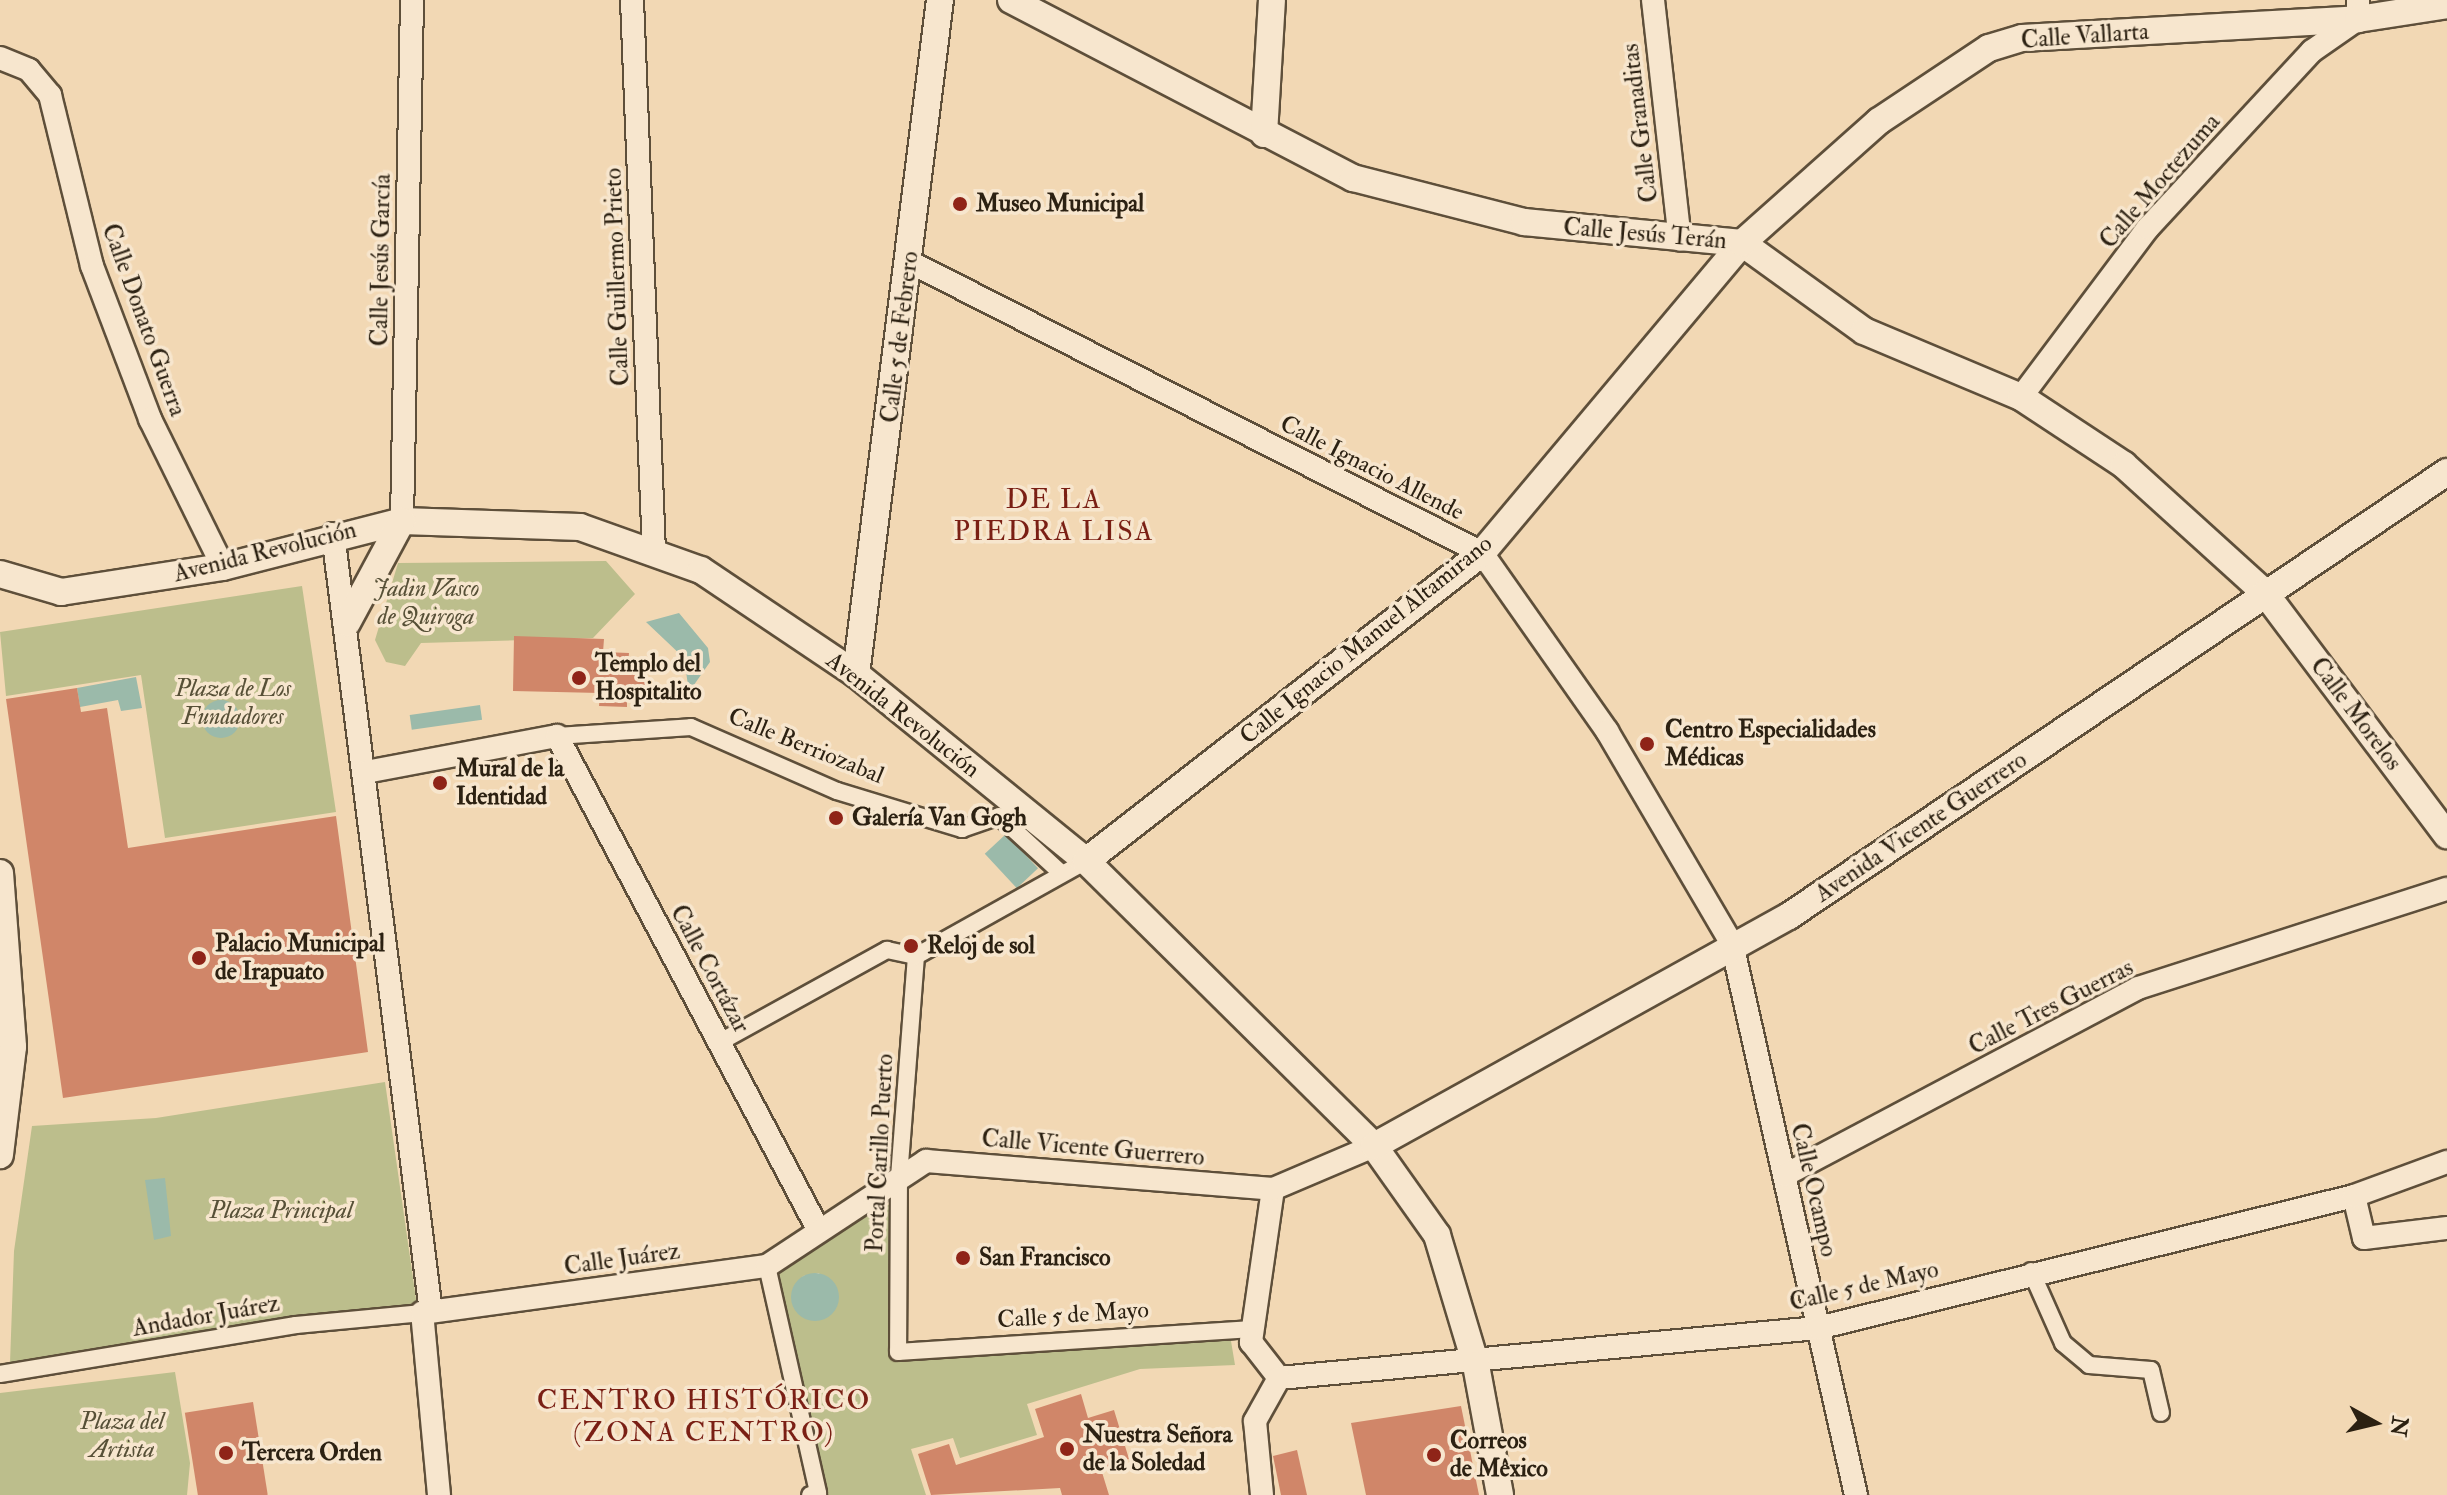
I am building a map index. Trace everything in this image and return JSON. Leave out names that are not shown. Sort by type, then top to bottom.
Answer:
[{"type":"street","name":"Calle Jesús García","points":[[402,521],[412,0]]},
{"type":"street","name":"Calle Guillermo Prieto","points":[[632,0],[654,553]]},
{"type":"street","name":"Calle 5 de Febrero","points":[[856,674],[910,262],[940,0]]},
{"type":"street","name":"Calle Jesús Terán","points":[[1011,0],[1353,178],[1510,219],[1680,239],[1742,243],[1864,331],[2021,397],[2124,465],[2265,593]]},
{"type":"street","points":[[1264,134],[1272,0]]},
{"type":"street","name":"Calle Granaditas","points":[[1653,0],[1680,239]]},
{"type":"street","name":"Calle Vallarta","points":[[1742,243],[1879,121],[1989,48],[2022,38],[2358,9],[2447,5]]},
{"type":"street","name":"Calle Moctezuma","points":[[2021,397],[2148,228],[2312,51],[2358,9]]},
{"type":"street","name":"Calle Donato Guerra","points":[[0,58],[29,70],[50,95],[92,266],[150,419],[223,567]]},
{"type":"street","name":"Calle Ignacio Manuel Altamirano","points":[[1086,861],[1482,553],[1742,243]]},
{"type":"street","name":"Calle Ignacio Allende","points":[[910,262],[1482,553],[1607,731],[1732,944]]},
{"type":"street","name":"Avenida Vicente Guerrero","points":[[1374,1146],[1732,944],[1789,916],[2447,472]]},
{"type":"street","name":"Avenida Revolución","points":[[0,574],[61,592],[223,567],[333,534],[402,521],[580,527],[701,570],[856,674],[1086,861],[1374,1146],[1437,1235],[1476,1365],[1500,1495]]},
{"type":"street","points":[[347,623],[402,521]]},
{"type":"street","points":[[333,534],[366,772],[426,1312],[439,1495]]},
{"type":"street","name":"Calle Morelos","points":[[2265,593],[2447,835]]},
{"type":"street","name":"Calle Berriozabal","points":[[366,772],[557,736],[691,727],[837,791],[962,829],[999,816],[1060,872]]},
{"type":"street","name":"Calle Cortázar","points":[[557,736],[817,1227]]},
{"type":"street","points":[[720,1042],[887,950],[916,956],[1060,872],[1086,861]]},
{"type":"street","points":[[0,873],[13,1047],[1,1138]]},
{"type":"street","name":"Calle Tres Guerras","points":[[1785,1175],[2138,988],[2447,889]]},
{"type":"street","name":"Calle Ocampo","points":[[1732,944],[1856,1495]]},
{"type":"street","name":"Portal Carillo Puerto","points":[[898,1352],[899,1175],[916,956]]},
{"type":"street","name":"Calle Vicente Guerrero","points":[[817,1227],[926,1161],[1273,1189],[1374,1146]]},
{"type":"street","name":"Calle 5 de Mayo","points":[[1279,1378],[1362,1365],[1476,1365],[1818,1328],[2031,1271],[2354,1196],[2447,1162]]},
{"type":"street","points":[[1262,1495],[1255,1421],[1279,1378],[1251,1342],[1273,1189]]},
{"type":"street","points":[[2354,1196],[2364,1238],[2447,1228]]},
{"type":"street","points":[[814,1494],[767,1266],[817,1227]]},
{"type":"street","name":"Calle Juárez","points":[[426,1312],[767,1266]]},
{"type":"street","points":[[2031,1271],[2063,1343],[2089,1365],[2151,1370],[2161,1413]]},
{"type":"street","name":"Andador Juárez","points":[[0,1374],[296,1325],[426,1312]]},
{"type":"street","name":"Calle 5 de Mayo","points":[[898,1352],[1252,1329]]},
{"type":"green space","name":"Jadin Vasco de Quiroga","points":[[606,561],[635,594],[593,638],[421,643],[405,666],[386,662],[375,640],[398,563]]},
{"type":"green space","name":"Plaza de Los Fundadores","points":[[302,586],[336,812],[165,838],[141,675],[6,696],[0,632]]},
{"type":"green space","name":"Plaza Principal","points":[[385,1082],[417,1306],[10,1363],[14,1251],[32,1126],[156,1118]]},
{"type":"green space","points":[[891,1204],[898,1352],[1230,1335],[1235,1365],[1140,1369],[1027,1404],[1037,1435],[960,1458],[953,1438],[911,1449],[926,1495],[819,1495],[775,1275],[829,1227]],"holes":[[[819,1273],[837,1304],[807,1319],[792,1303],[803,1276]]]},
{"type":"green space","name":"Plaza del Artista","points":[[175,1372],[190,1463],[187,1495],[0,1495],[0,1393]]},
{"type":"shaded area","points":[[679,613],[708,648],[710,662],[689,692],[684,658],[646,622]]},
{"type":"shaded area","points":[[136,677],[142,708],[121,711],[118,700],[80,707],[77,688]]},
{"type":"shaded area","points":[[221,700],[234,706],[240,719],[234,732],[221,738],[208,732],[202,719],[208,706]]},
{"type":"shaded area","points":[[480,705],[482,720],[412,730],[410,715]]},
{"type":"shaded area","points":[[1006,834],[1038,868],[1017,888],[985,854]]},
{"type":"shaded area","points":[[165,1178],[171,1236],[154,1240],[145,1180]]},
{"type":"shaded area","points":[[815,1273],[832,1280],[839,1297],[832,1314],[815,1321],[798,1314],[791,1297],[798,1280]]},
{"type":"building","name":"Templo del Hospitalito","points":[[514,636],[604,639],[603,652],[629,653],[628,665],[646,666],[645,694],[627,694],[627,707],[599,706],[600,693],[513,691]]},
{"type":"building","name":"Palacio Municipal de Irapuato","points":[[77,688],[81,712],[107,708],[128,848],[336,816],[368,1052],[63,1098],[6,699]]},
{"type":"building","name":"Nuestra Señora de la Soledad","points":[[1081,1394],[1088,1418],[1114,1410],[1129,1459],[1101,1469],[1109,1495],[1062,1495],[1060,1488],[931,1495],[918,1454],[949,1444],[956,1465],[1044,1437],[1035,1409]]},
{"type":"building","name":"Tercera Orden","points":[[253,1402],[268,1495],[198,1495],[185,1413]]},
{"type":"building","name":"Correos de Mêxico","points":[[1461,1406],[1479,1495],[1366,1495],[1351,1423]]},
{"type":"building","points":[[1297,1450],[1307,1495],[1281,1495],[1273,1456]]},
{"type":"place","name":"Museo Municipal","points":[[960,204]]},
{"type":"place","name":"Templo del Hospitalito","points":[[579,678]]},
{"type":"place","name":"Centro Especialidades Médicas","points":[[1647,744]]},
{"type":"place","name":"Mural de la Identidad","points":[[440,783]]},
{"type":"place","name":"Galería Van Gogh","points":[[836,818]]},
{"type":"place","name":"Reloj de sol","points":[[911,946]]},
{"type":"place","name":"Palacio Municipal de Irapuato","points":[[199,958]]},
{"type":"place","name":"San Francisco","points":[[963,1258]]},
{"type":"place","name":"Nuestra Señora de la Soledad","points":[[1067,1449]]},
{"type":"place","name":"Tercera Orden","points":[[226,1453]]},
{"type":"place","name":"Correos de Mêxico","points":[[1434,1455]]},
{"type":"district","name":"DE LA PIEDRA LISA","points":[[1054,516]]},
{"type":"district","name":"CENTRO HISTÓRICO (ZONA CENTRO)","points":[[704,1417]]}]
